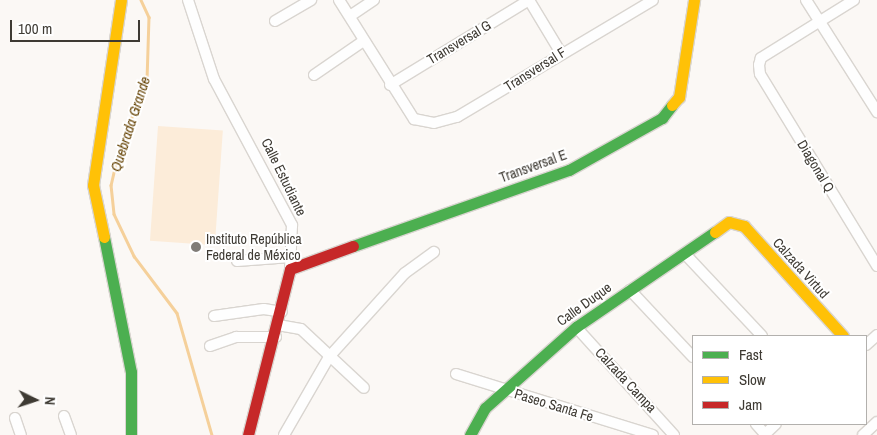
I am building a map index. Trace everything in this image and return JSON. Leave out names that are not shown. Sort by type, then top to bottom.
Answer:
[{"type":"street","points":[[121,0],[93,185],[131,372],[131,435]]},
{"type":"street","name":"Calle Estudiante","points":[[188,0],[214,79],[292,225],[290,269],[282,312],[248,435]]},
{"type":"street","points":[[275,21],[310,0]]},
{"type":"street","points":[[338,0],[350,16],[362,42],[390,85]]},
{"type":"street","points":[[350,16],[374,0]]},
{"type":"street","points":[[529,0],[561,53]]},
{"type":"street","name":"Transversal G","points":[[390,85],[529,0]]},
{"type":"street","name":"Transversal F","points":[[390,85],[414,119],[434,123],[458,117],[561,53],[653,0]]},
{"type":"street","name":"Transversal E","points":[[290,269],[569,170],[655,123],[679,97],[694,0]]},
{"type":"street","points":[[806,0],[877,112]]},
{"type":"street","points":[[819,21],[854,0]]},
{"type":"street","name":"Diagonal Q","points":[[819,21],[761,58],[759,65],[760,74],[877,266]]},
{"type":"street","points":[[314,75],[362,42]]},
{"type":"street","name":"Calle Duque","points":[[470,435],[485,408],[576,327],[686,255],[706,235],[736,221]]},
{"type":"street","name":"Calzada Virtud","points":[[736,221],[842,335]]},
{"type":"street","points":[[284,435],[329,357],[405,273],[434,252]]},
{"type":"street","points":[[686,255],[761,335]]},
{"type":"street","points":[[237,261],[291,257]]},
{"type":"street","points":[[630,290],[692,356]]},
{"type":"street","points":[[214,316],[264,308],[282,312]]},
{"type":"street","points":[[278,325],[301,329],[364,388]]},
{"type":"street","name":"Calzada Campa","points":[[576,327],[674,435]]},
{"type":"street","points":[[867,344],[877,335]]},
{"type":"street","points":[[210,346],[236,337],[276,337]]},
{"type":"street","name":"Paseo Santa Fe","points":[[456,374],[505,391],[653,435]]},
{"type":"street","points":[[64,416],[72,435]]},
{"type":"street","points":[[15,418],[21,435]]},
{"type":"street","points":[[863,435],[877,422]]},
{"type":"street","points":[[764,434],[775,425]]},
{"type":"shaded area","points":[[158,126],[223,131],[215,245],[150,241]]},
{"type":"waterway","name":"Quebrada Grande","points":[[141,0],[149,17],[147,79],[119,151],[111,185],[114,214],[134,256],[177,313],[212,435]]},
{"type":"traffic: fast","points":[[353,246],[569,170],[662,118],[672,105]]},
{"type":"traffic: fast","points":[[470,435],[485,408],[576,327],[715,232]]},
{"type":"traffic: fast","points":[[104,237],[131,372],[131,435]]},
{"type":"traffic: slow","points":[[104,237],[93,185],[121,0]]},
{"type":"traffic: slow","points":[[672,105],[679,97],[694,0]]},
{"type":"traffic: slow","points":[[715,232],[729,222],[744,226],[842,335]]},
{"type":"traffic: jam","points":[[248,435],[290,269],[353,246]]},
{"type":"place","name":"Instituto República Federal de México","points":[[196,247]]}]
